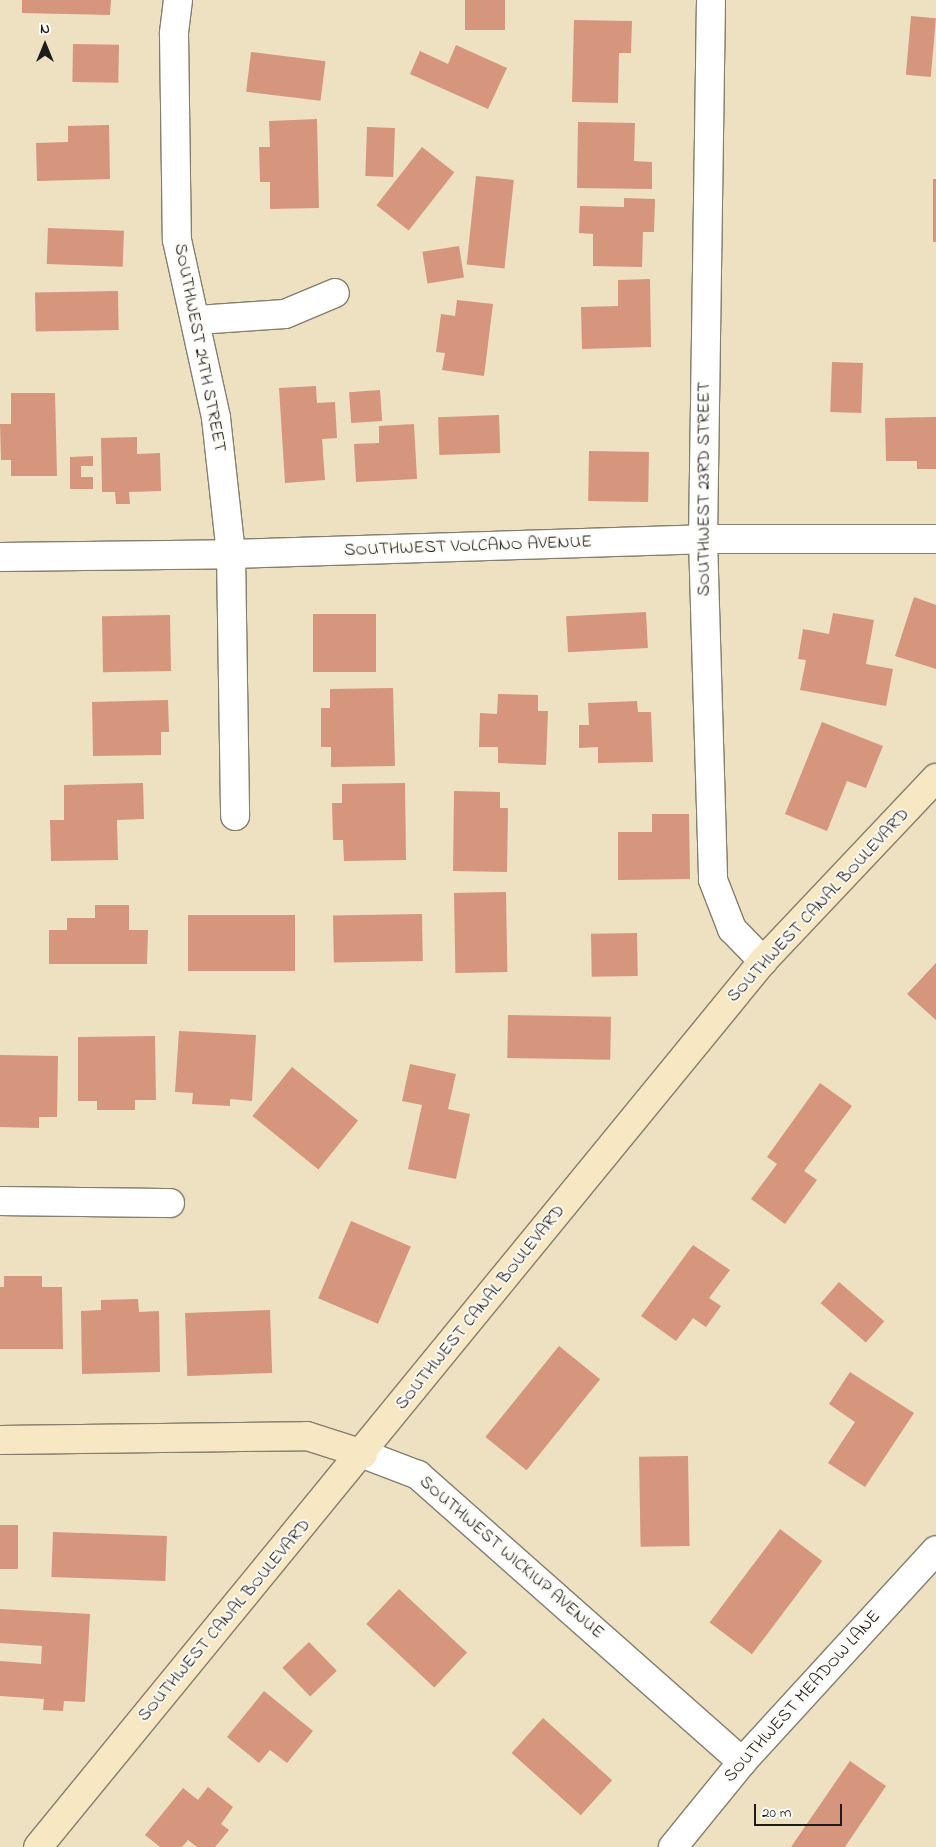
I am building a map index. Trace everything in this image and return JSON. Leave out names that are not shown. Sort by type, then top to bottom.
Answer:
[{"type":"main road","name":"SOUTHWEST CANAL BOULEVARD","points":[[38,1847],[362,1454],[763,961],[936,778]]},
{"type":"main road","name":"SOUTHWEST WICKIUP AVENUE","points":[[0,1440],[307,1436],[362,1454]]},
{"type":"street","name":"SOUTHWEST 24TH STREET","points":[[178,0],[174,34],[177,240],[197,320],[216,418],[231,554],[236,816]]},
{"type":"street","name":"SOUTHWEST 23RD STREET","points":[[711,0],[704,539],[713,880],[732,929],[763,961]]},
{"type":"street","points":[[197,320],[285,314],[335,293]]},
{"type":"street","name":"SOUTHWEST VOLCANO AVENUE","points":[[0,557],[231,554],[704,539],[936,539]]},
{"type":"street","points":[[0,1201],[170,1203]]},
{"type":"street","name":"SOUTHWEST WICKIUP AVENUE","points":[[362,1454],[418,1475],[742,1762]]},
{"type":"street","name":"SOUTHWEST MEADOW LANE","points":[[673,1847],[742,1762],[936,1550]]},
{"type":"building","points":[[22,0],[111,0],[110,15],[22,13]]},
{"type":"building","points":[[465,0],[505,0],[505,30],[465,30]]},
{"type":"building","points":[[911,16],[936,18],[931,77],[906,75]]},
{"type":"building","points":[[574,20],[632,21],[631,53],[619,53],[618,103],[572,102]]},
{"type":"building","points":[[73,44],[119,45],[118,83],[72,82]]},
{"type":"building","points":[[456,45],[507,68],[488,109],[410,74],[420,51],[448,64]]},
{"type":"building","points":[[251,52],[325,61],[321,101],[246,92]]},
{"type":"building","points":[[317,119],[319,208],[270,209],[270,182],[260,182],[259,147],[270,147],[269,121]]},
{"type":"building","points":[[578,122],[635,123],[634,161],[652,162],[652,189],[577,188]]},
{"type":"building","points":[[109,125],[110,179],[37,181],[36,143],[68,142],[68,126]]},
{"type":"building","points":[[367,127],[395,128],[393,177],[365,176]]},
{"type":"building","points":[[422,147],[454,172],[409,231],[376,205]]},
{"type":"building","points":[[476,176],[514,180],[504,268],[467,265]]},
{"type":"building","points":[[933,179],[936,179],[936,242],[933,242]]},
{"type":"building","points":[[624,198],[655,199],[654,232],[643,232],[642,267],[593,266],[593,234],[579,233],[580,206],[624,207]]},
{"type":"building","points":[[48,228],[124,231],[123,267],[47,264]]},
{"type":"building","points":[[459,246],[464,278],[427,283],[422,252]]},
{"type":"building","points":[[650,279],[651,347],[582,349],[581,307],[618,306],[618,280]]},
{"type":"building","points":[[118,291],[119,330],[36,331],[35,292]]},
{"type":"building","points":[[457,300],[493,304],[484,376],[442,370],[445,353],[436,352],[441,314],[455,316]]},
{"type":"building","points":[[832,362],[863,363],[861,413],[830,412]]},
{"type":"building","points":[[316,386],[317,403],[335,402],[337,438],[322,439],[325,480],[285,483],[279,388]]},
{"type":"building","points":[[380,390],[382,421],[351,423],[349,392]]},
{"type":"building","points":[[11,393],[55,393],[57,476],[11,476],[11,460],[1,460],[0,424],[11,424]]},
{"type":"building","points":[[499,415],[500,453],[439,455],[438,417]]},
{"type":"building","points":[[936,417],[936,469],[917,469],[917,461],[886,461],[885,418]]},
{"type":"building","points":[[414,424],[417,479],[356,482],[354,444],[379,443],[379,426]]},
{"type":"building","points":[[137,437],[137,454],[160,453],[161,491],[129,492],[130,504],[116,504],[115,492],[102,492],[101,438]]},
{"type":"building","points":[[589,451],[649,452],[648,502],[588,501]]},
{"type":"building","points":[[93,456],[93,466],[81,466],[81,477],[93,477],[93,489],[70,489],[70,457]]},
{"type":"building","points":[[914,597],[936,605],[936,669],[895,656]]},
{"type":"building","points":[[646,612],[648,648],[568,652],[566,616]]},
{"type":"building","points":[[833,613],[874,620],[866,664],[893,669],[886,706],[800,690],[806,660],[798,659],[803,629],[829,634]]},
{"type":"building","points":[[313,614],[376,614],[376,672],[313,672]]},
{"type":"building","points":[[170,615],[171,671],[103,672],[102,616]]},
{"type":"building","points":[[393,688],[395,766],[331,767],[331,747],[321,747],[321,708],[330,708],[330,689]]},
{"type":"building","points":[[498,694],[538,695],[538,711],[548,711],[546,765],[498,763],[498,747],[479,747],[480,713],[497,714]]},
{"type":"building","points":[[168,700],[169,732],[161,732],[161,755],[93,756],[92,702]]},
{"type":"building","points":[[637,701],[638,712],[651,712],[653,762],[598,763],[598,747],[579,748],[579,725],[589,725],[588,703]]},
{"type":"building","points":[[822,722],[883,746],[866,788],[847,781],[827,831],[785,814]]},
{"type":"building","points":[[143,783],[144,819],[117,820],[118,860],[51,861],[50,820],[64,820],[64,785]]},
{"type":"building","points":[[405,783],[406,860],[344,861],[343,840],[333,840],[332,803],[342,803],[342,784]]},
{"type":"building","points":[[454,791],[500,792],[500,808],[508,808],[507,872],[453,871]]},
{"type":"building","points":[[652,814],[689,814],[690,879],[618,880],[618,832],[652,832]]},
{"type":"building","points":[[506,892],[507,972],[455,973],[454,893]]},
{"type":"building","points":[[95,905],[129,905],[129,930],[148,930],[147,964],[49,964],[49,930],[67,930],[67,918],[95,918]]},
{"type":"building","points":[[422,914],[423,961],[334,963],[333,916]]},
{"type":"building","points":[[188,915],[295,915],[295,971],[188,971]]},
{"type":"building","points":[[637,933],[638,976],[592,977],[591,934]]},
{"type":"building","points":[[936,963],[936,1020],[907,994]]},
{"type":"building","points":[[508,1015],[611,1017],[610,1060],[507,1058]]},
{"type":"building","points":[[179,1031],[256,1035],[252,1101],[230,1099],[230,1106],[192,1104],[193,1093],[175,1092]]},
{"type":"building","points":[[155,1036],[156,1100],[135,1100],[135,1110],[97,1110],[97,1101],[78,1101],[78,1037]]},
{"type":"building","points":[[0,1055],[58,1056],[57,1117],[39,1117],[39,1128],[0,1127]]},
{"type":"building","points":[[410,1064],[456,1074],[448,1109],[470,1114],[456,1179],[408,1169],[422,1105],[402,1101]]},
{"type":"building","points":[[292,1067],[358,1120],[318,1169],[252,1116]]},
{"type":"building","points":[[820,1083],[852,1106],[804,1171],[817,1180],[785,1224],[751,1199],[777,1164],[767,1157]]},
{"type":"building","points":[[351,1221],[411,1246],[378,1324],[318,1298]]},
{"type":"building","points":[[693,1245],[730,1270],[709,1298],[721,1306],[706,1327],[693,1318],[676,1341],[641,1316]]},
{"type":"building","points":[[4,1276],[42,1276],[42,1287],[62,1287],[63,1349],[0,1349],[0,1287],[4,1287]]},
{"type":"building","points":[[839,1282],[884,1321],[866,1342],[821,1303]]},
{"type":"building","points":[[138,1299],[139,1312],[159,1311],[160,1372],[82,1374],[81,1311],[101,1310],[101,1300]]},
{"type":"building","points":[[270,1310],[272,1373],[187,1376],[185,1313]]},
{"type":"building","points":[[559,1346],[600,1379],[527,1470],[485,1437]]},
{"type":"building","points":[[850,1372],[914,1413],[865,1487],[828,1463],[855,1422],[829,1404]]},
{"type":"building","points":[[688,1456],[690,1546],[641,1547],[639,1457]]},
{"type":"building","points":[[0,1525],[18,1525],[18,1569],[0,1569]]},
{"type":"building","points":[[780,1529],[822,1561],[752,1654],[710,1622]]},
{"type":"building","points":[[53,1532],[167,1536],[165,1581],[51,1577]]},
{"type":"building","points":[[399,1589],[467,1652],[434,1688],[366,1624]]},
{"type":"building","points":[[0,1609],[90,1614],[85,1702],[64,1701],[63,1711],[43,1710],[44,1699],[0,1696],[0,1661],[41,1664],[42,1646],[0,1643]]},
{"type":"building","points":[[309,1642],[337,1671],[310,1696],[282,1668]]},
{"type":"building","points":[[264,1691],[313,1731],[287,1763],[270,1750],[259,1763],[227,1737]]},
{"type":"building","points":[[543,1718],[612,1780],[581,1815],[512,1753]]},
{"type":"building","points":[[850,1761],[886,1786],[845,1847],[791,1847]]},
{"type":"building","points":[[208,1787],[233,1807],[221,1824],[229,1830],[215,1847],[197,1847],[188,1840],[182,1847],[160,1847],[145,1835],[183,1788],[198,1800]]}]
